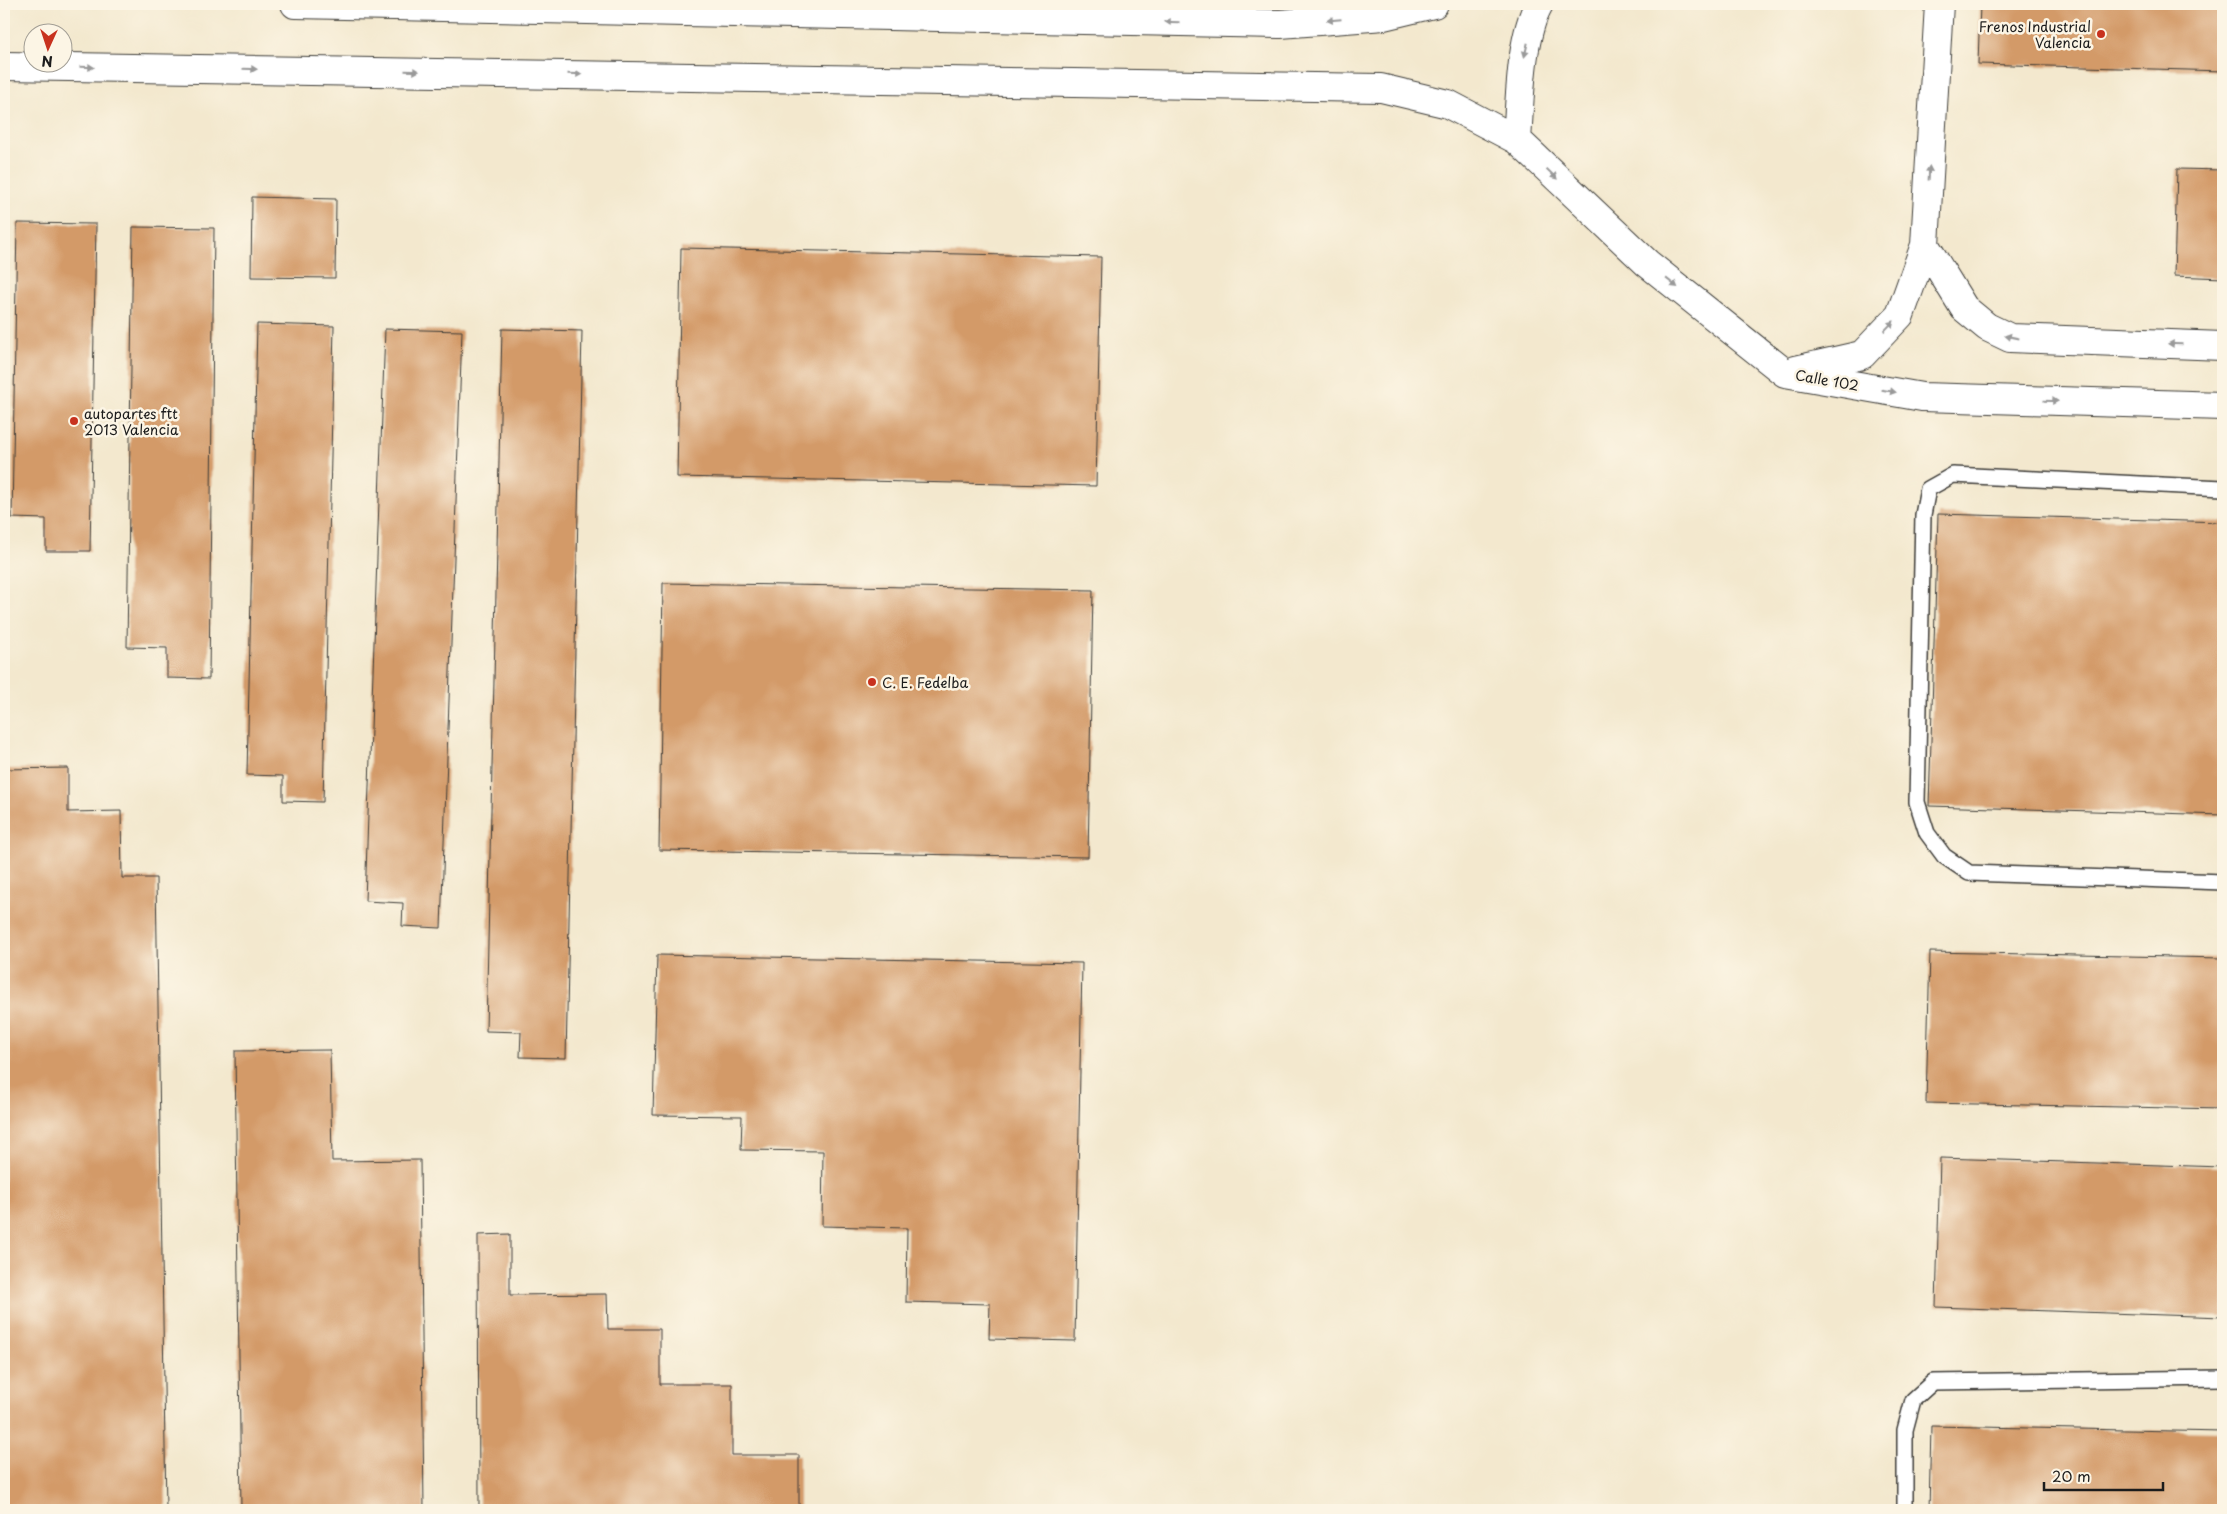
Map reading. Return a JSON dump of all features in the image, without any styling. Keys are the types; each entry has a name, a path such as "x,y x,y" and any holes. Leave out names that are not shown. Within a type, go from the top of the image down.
{"street":[{"path":"295,4 531,6 1280,24 1384,16 1434,4"},
{"path":"1517,140 1524,57 1535,12 1539,4"},
{"path":"1785,373 1862,355 1900,315 1925,246 1939,4"},
{"name":"Calle 102","path":"4,66 1381,88 1448,104 1517,140 1646,263 1785,373 1922,396 2223,406"},
{"path":"1925,246 1964,308 1987,327 2010,338 2223,346"}],"lane":[{"path":"2223,488 1953,475 1928,489 1923,515 1917,802 1927,833 1944,856 1969,873 2223,882"},
{"path":"1904,1510 1905,1430 1913,1400 1933,1382 2223,1378"}],"building":[{"name":"Frenos Industrial Valencia","path":"1980,4 2223,4 2223,71 1978,64"},
{"path":"2177,169 2223,170 2223,278 2174,276"},
{"path":"252,197 336,199 335,278 251,277"},
{"path":"17,223 96,224 90,551 46,551 46,519 12,518"},
{"path":"133,227 214,228 209,679 167,678 167,648 127,647"},
{"path":"681,248 1101,257 1096,486 677,477"},
{"path":"257,324 334,326 323,802 283,801 283,776 247,775"},
{"path":"385,329 462,331 441,928 402,926 403,903 365,901"},
{"path":"502,329 582,331 566,1058 520,1057 521,1032 486,1031"},
{"path":"1938,514 2223,522 2223,815 1929,806"},
{"path":"663,583 1093,590 1088,857 659,850"},
{"path":"68,768 68,812 121,811 122,878 156,878 166,1510 4,1510 4,769"},
{"path":"1930,952 2223,958 2223,1109 1926,1103"},
{"path":"657,955 1082,963 1075,1341 989,1339 990,1304 906,1302 907,1228 822,1226 823,1151 741,1150 742,1116 653,1115"},
{"path":"330,1050 332,1161 420,1160 424,1510 241,1510 235,1051"},
{"path":"1940,1158 2223,1167 2223,1317 1936,1307"},
{"path":"510,1234 510,1295 607,1294 608,1329 660,1329 660,1384 732,1384 732,1455 799,1455 799,1510 479,1510 478,1235"},
{"path":"1931,1426 2223,1432 2223,1510 1929,1510"}],"place":[{"name":"Frenos Industrial Valencia","path":"2101,34"},
{"name":"autopartes ftt 2013 Valencia","path":"74,421"},
{"name":"C. E. Fedelba","path":"872,682"}]}
